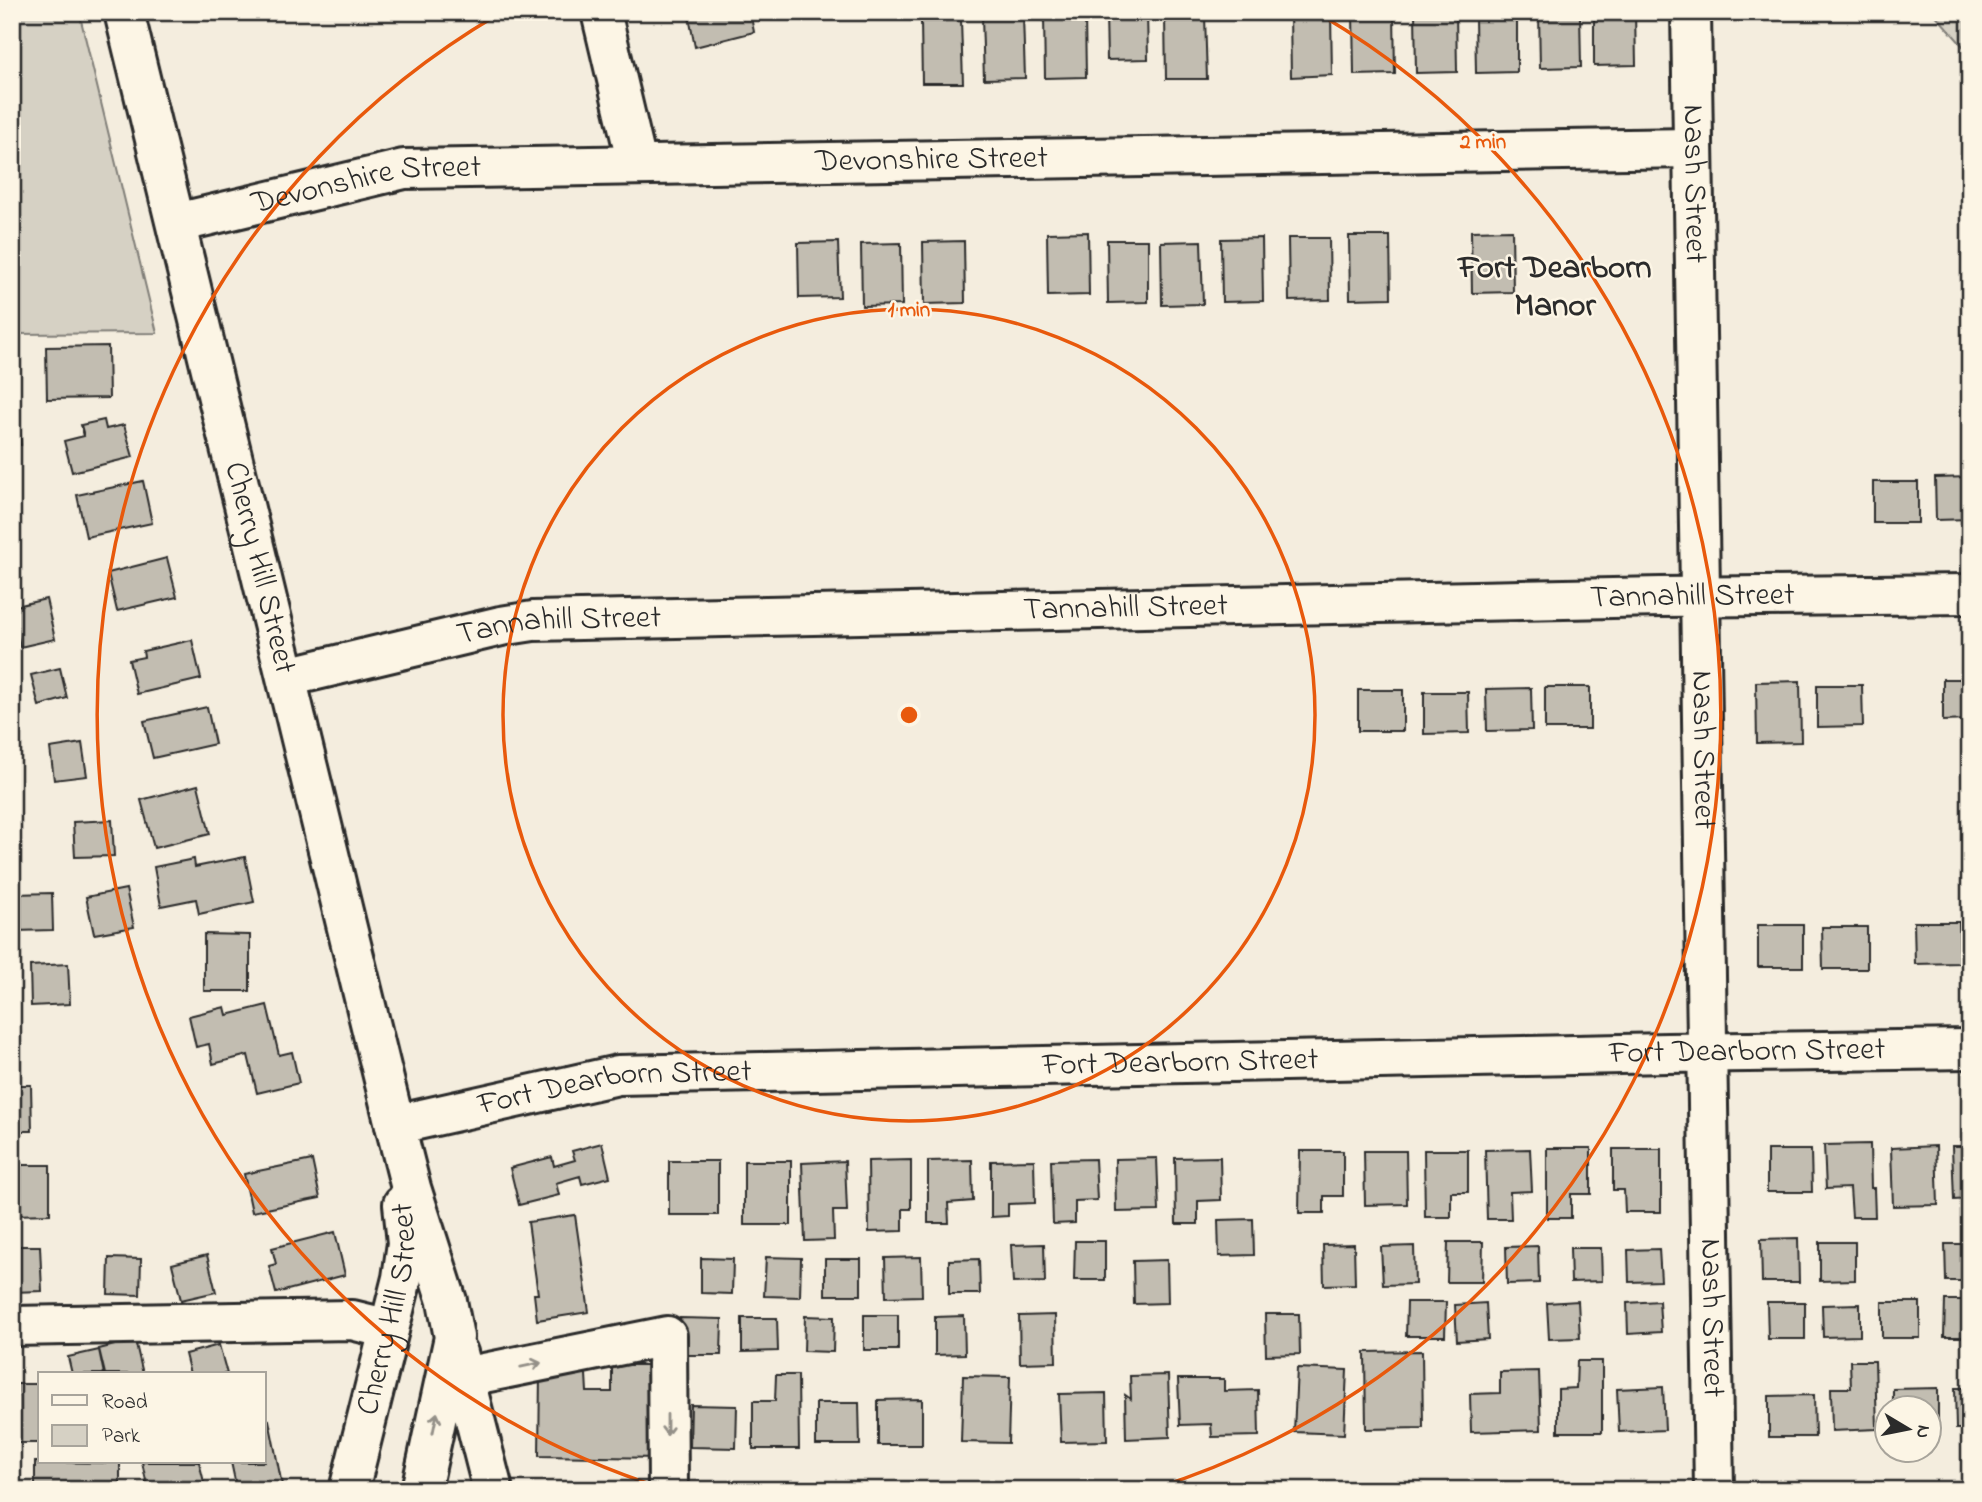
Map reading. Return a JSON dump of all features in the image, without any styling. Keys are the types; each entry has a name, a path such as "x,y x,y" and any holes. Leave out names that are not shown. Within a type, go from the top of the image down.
{"street":[{"name":"Cherry Hill Street","path":"124,12 395,1125 411,1188 447,1301 454,1338 421,1490"},
{"path":"601,12 637,163"},
{"name":"Nash Street","path":"1691,12 1714,1490"},
{"name":"Devonshire Street","path":"177,223 404,169 637,163 1692,148"},
{"name":"Tannahill Street","path":"287,677 501,626 533,621 1970,594"},
{"name":"Fort Dearborn Street","path":"395,1125 618,1075 1970,1049"},
{"name":"Cherry Hill Street","path":"349,1490 402,1278 407,1243 395,1125"},
{"path":"12,1326 352,1321 389,1329"},
{"path":"464,1377 667,1336 668,1490"},
{"path":"454,1338 493,1490"}],"green space":[{"path":"12,12 79,12 157,333 12,334"},
{"path":"1933,12 1970,12 1970,54"}],"building":[{"path":"688,12 750,12 754,32 695,47"},
{"path":"1106,12 1147,12 1148,59 1107,60"},
{"path":"1353,12 1394,12 1395,74 1354,75"},
{"path":"1415,12 1456,12 1457,72 1416,73"},
{"path":"1539,12 1580,12 1581,67 1540,68"},
{"path":"1594,12 1635,12 1636,65 1594,66"},
{"path":"1331,13 1332,75 1291,77 1290,14"},
{"path":"1085,15 1086,77 1045,78 1044,16"},
{"path":"1023,16 1025,78 984,79 982,17"},
{"path":"1205,16 1207,79 1166,79 1165,17"},
{"path":"1475,17 1517,17 1517,72 1476,73"},
{"path":"961,20 963,83 922,83 921,21"},
{"path":"1512,230 1513,292 1472,293 1471,231"},
{"path":"1088,232 1089,295 1048,296 1047,233"},
{"path":"1349,236 1390,236 1391,298 1350,299"},
{"path":"1262,238 1263,301 1222,302 1221,239"},
{"path":"1288,238 1329,238 1330,300 1289,301"},
{"path":"1107,240 1148,240 1148,302 1108,303"},
{"path":"964,241 965,303 924,304 923,242"},
{"path":"1201,241 1203,304 1162,305 1161,242"},
{"path":"838,242 840,297 799,298 798,243"},
{"path":"901,243 902,305 862,306 861,244"},
{"path":"108,346 109,398 47,399 46,347"},
{"path":"18,408 21,445 12,445 12,409"},
{"path":"104,420 106,429 124,425 133,457 72,472 64,441 84,436 81,425"},
{"path":"1970,477 1970,519 1936,520 1935,478"},
{"path":"143,481 152,523 86,537 77,495"},
{"path":"1873,482 1918,482 1918,523 1873,523"},
{"path":"167,558 177,597 117,611 108,573"},
{"path":"46,599 55,639 20,647 12,607"},
{"path":"192,640 201,679 137,694 129,660 144,657 143,651"},
{"path":"60,668 67,698 39,706 31,675"},
{"path":"1943,679 1970,679 1970,720 1943,721"},
{"path":"1800,681 1801,742 1757,743 1756,682"},
{"path":"1817,685 1862,685 1863,726 1817,727"},
{"path":"1545,687 1590,687 1590,729 1545,729"},
{"path":"1531,688 1532,730 1487,731 1486,689"},
{"path":"1358,690 1403,690 1403,731 1358,731"},
{"path":"1424,692 1468,692 1469,733 1424,734"},
{"path":"207,707 215,744 153,758 144,721"},
{"path":"82,743 87,776 54,780 50,748"},
{"path":"198,785 210,834 154,848 141,800"},
{"path":"112,820 114,856 75,857 73,822"},
{"path":"245,857 254,902 199,914 196,899 161,906 154,867 194,859 195,867"},
{"path":"126,889 134,927 94,934 86,897"},
{"path":"52,893 53,930 15,931 14,894"},
{"path":"1914,922 1959,922 1960,963 1915,964"},
{"path":"1758,925 1803,925 1803,967 1758,967"},
{"path":"1822,927 1867,927 1867,969 1823,969"},
{"path":"204,934 250,935 250,991 204,991"},
{"path":"68,964 70,1004 31,1006 30,966"},
{"path":"267,1005 279,1055 292,1052 299,1083 257,1093 248,1055 213,1064 209,1044 196,1047 189,1016 225,1007 227,1015"},
{"path":"12,1039 16,1039 15,1064 12,1064"},
{"path":"12,1085 31,1085 32,1131 12,1131"},
{"path":"602,1143 610,1177 582,1184 580,1176 556,1183 559,1195 519,1205 510,1168 552,1157 554,1166 575,1160 572,1151"},
{"path":"1870,1144 1875,1217 1852,1217 1850,1188 1826,1189 1824,1145"},
{"path":"1936,1146 1938,1205 1893,1206 1891,1148"},
{"path":"1952,1146 1970,1146 1970,1199 1954,1200"},
{"path":"1547,1148 1591,1148 1591,1194 1571,1194 1571,1218 1547,1218"},
{"path":"1530,1149 1532,1191 1510,1192 1511,1219 1487,1219 1485,1150"},
{"path":"1613,1149 1661,1149 1661,1212 1625,1212 1624,1190 1613,1190"},
{"path":"1424,1150 1468,1150 1468,1192 1451,1192 1451,1217 1425,1217"},
{"path":"1767,1150 1811,1150 1812,1192 1767,1192"},
{"path":"1300,1151 1343,1151 1343,1196 1324,1196 1324,1213 1299,1213"},
{"path":"1364,1151 1406,1151 1407,1204 1365,1205"},
{"path":"1220,1157 1221,1200 1198,1201 1198,1224 1176,1224 1175,1158"},
{"path":"1157,1158 1159,1211 1116,1212 1115,1159"},
{"path":"1095,1159 1097,1200 1075,1201 1075,1223 1053,1224 1051,1160"},
{"path":"312,1160 320,1198 252,1212 244,1174"},
{"path":"911,1160 911,1209 903,1209 903,1231 869,1232 868,1161"},
{"path":"972,1160 973,1201 948,1203 949,1223 928,1223 928,1161"},
{"path":"1034,1160 1035,1203 1008,1204 1008,1216 991,1217 991,1161"},
{"path":"669,1161 718,1161 718,1215 669,1215"},
{"path":"744,1161 791,1161 791,1225 744,1225"},
{"path":"845,1161 847,1211 833,1211 834,1240 805,1241 802,1163"},
{"path":"12,1165 50,1165 50,1214 12,1215"},
{"path":"575,1215 589,1312 537,1320 534,1294 538,1294 528,1222"},
{"path":"1253,1219 1254,1255 1219,1256 1218,1220"},
{"path":"335,1232 345,1275 276,1293 269,1266 276,1264 272,1248"},
{"path":"1798,1238 1799,1282 1762,1282 1761,1239"},
{"path":"1075,1241 1105,1241 1105,1280 1074,1280"},
{"path":"1448,1242 1483,1242 1482,1282 1447,1282"},
{"path":"1820,1242 1855,1242 1855,1280 1820,1281"},
{"path":"1044,1244 1045,1282 1013,1283 1011,1245"},
{"path":"1354,1244 1355,1284 1324,1285 1323,1245"},
{"path":"1945,1244 1970,1244 1970,1281 1946,1281"},
{"path":"12,1246 40,1246 42,1291 12,1292"},
{"path":"1414,1246 1415,1284 1383,1285 1381,1247"},
{"path":"1538,1246 1539,1283 1507,1284 1506,1247"},
{"path":"1570,1248 1601,1248 1602,1281 1571,1282"},
{"path":"1659,1249 1661,1281 1629,1282 1628,1250"},
{"path":"207,1255 216,1292 181,1300 172,1264"},
{"path":"766,1257 801,1258 800,1297 764,1296"},
{"path":"921,1257 922,1296 886,1297 885,1258"},
{"path":"109,1258 141,1259 140,1295 108,1294"},
{"path":"701,1258 733,1259 732,1294 701,1293"},
{"path":"825,1259 861,1259 861,1295 825,1295"},
{"path":"979,1259 980,1294 949,1294 949,1260"},
{"path":"1167,1260 1168,1303 1134,1304 1133,1261"},
{"path":"1945,1300 1970,1300 1970,1337 1944,1337"},
{"path":"1578,1301 1580,1338 1549,1339 1547,1303"},
{"path":"1659,1301 1661,1332 1628,1334 1627,1303"},
{"path":"1407,1302 1446,1302 1445,1336 1406,1336"},
{"path":"1767,1302 1805,1302 1805,1339 1768,1339"},
{"path":"1882,1302 1920,1302 1920,1338 1882,1338"},
{"path":"1486,1303 1488,1339 1457,1341 1455,1305"},
{"path":"1860,1304 1860,1336 1823,1337 1822,1305"},
{"path":"1265,1314 1299,1314 1300,1354 1266,1355"},
{"path":"864,1315 898,1315 898,1350 864,1350"},
{"path":"1055,1315 1056,1362 1020,1363 1019,1316"},
{"path":"805,1316 834,1317 833,1352 804,1351"},
{"path":"964,1316 965,1354 935,1355 935,1317"},
{"path":"680,1318 722,1319 721,1355 680,1355"},
{"path":"742,1318 777,1318 778,1351 742,1352"},
{"path":"135,1340 143,1372 105,1372 99,1349"},
{"path":"219,1345 226,1372 190,1372 185,1354"},
{"path":"99,1350 104,1372 72,1372 68,1357"},
{"path":"1422,1351 1423,1428 1366,1429 1365,1352"},
{"path":"1577,1361 1602,1361 1602,1432 1558,1432 1558,1389 1576,1388"},
{"path":"1850,1361 1875,1361 1874,1429 1832,1431 1831,1388 1851,1388"},
{"path":"612,1365 661,1365 660,1458 539,1456 540,1374 586,1374 587,1392 612,1392"},
{"path":"1297,1368 1347,1370 1344,1434 1294,1432"},
{"path":"1539,1371 1541,1430 1471,1432 1470,1394 1500,1393 1500,1372"},
{"path":"776,1375 798,1375 799,1449 753,1449 753,1401 775,1401"},
{"path":"1168,1375 1170,1437 1126,1439 1125,1395 1131,1399 1130,1376"},
{"path":"963,1376 1010,1377 1008,1443 961,1442"},
{"path":"1178,1379 1224,1379 1224,1391 1258,1390 1259,1436 1212,1437 1211,1424 1180,1425"},
{"path":"17,1384 38,1384 38,1443 16,1443"},
{"path":"1663,1387 1665,1430 1619,1432 1617,1389"},
{"path":"1938,1388 1938,1394 1893,1394 1893,1389"},
{"path":"1955,1388 1970,1388 1970,1429 1956,1429"},
{"path":"1106,1393 1107,1441 1061,1442 1059,1394"},
{"path":"1814,1395 1815,1437 1769,1437 1769,1396"},
{"path":"922,1399 922,1445 878,1445 878,1400"},
{"path":"816,1403 859,1403 860,1445 816,1445"},
{"path":"691,1405 737,1406 736,1448 690,1447"},
{"path":"269,1420 283,1490 237,1490 231,1464 266,1464 266,1421"},
{"path":"35,1462 120,1464 120,1490 35,1490"},
{"path":"142,1464 200,1464 206,1490 148,1490"}],"district":[{"name":"Fort Dearborn Manor","path":"1555,288"}]}
